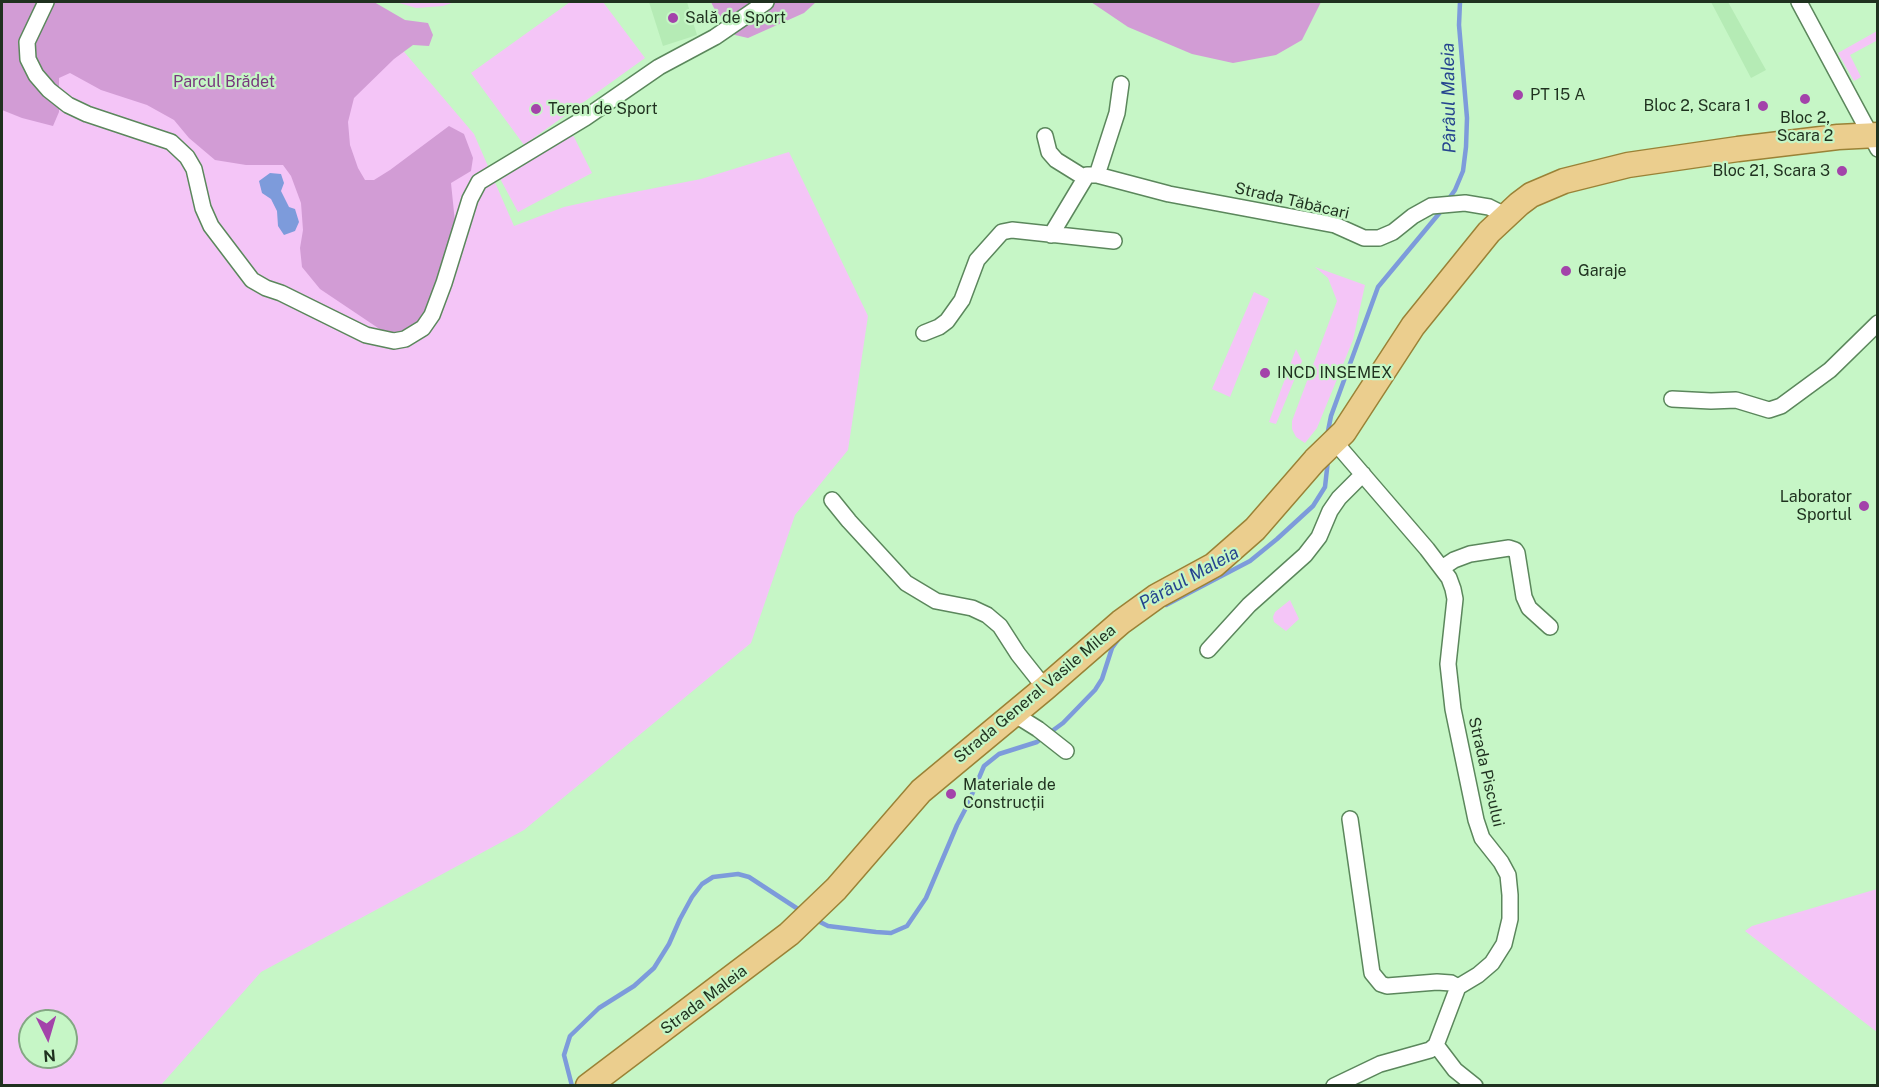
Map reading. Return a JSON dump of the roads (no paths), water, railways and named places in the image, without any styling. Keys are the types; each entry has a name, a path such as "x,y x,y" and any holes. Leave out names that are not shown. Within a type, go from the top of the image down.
{"main road":[{"name":"Strada General Vasile Milea","path":"815,909 836,889 921,791 1138,608 1200,574 1233,550 1273,511 1315,460 1356,416 1387,363 1413,326 1489,232 1505,215 1531,195 1564,181 1672,157 1875,140"},
{"name":"Strada Maleia","path":"588,1086 789,934 815,909"}],"street":[{"path":"46,2 27,42 28,60 36,75 49,90 68,105 87,114 171,142 187,157 194,169 203,207 211,226 252,280 366,335 394,341 405,339 423,328 432,315 470,199 479,182 585,118 659,68 715,37 766,2"},
{"path":"1799,2 1816,38 1875,140"},
{"path":"1051,235 1091,176 1117,113 1121,84"},
{"name":"Strada Tăbăcari","path":"1045,136 1049,152 1056,159 1091,176 1169,194 1335,225 1364,237 1379,238 1386,235 1431,206 1465,203 1489,207 1505,215"},
{"path":"924,333 947,321 962,300 976,260 1002,232 1012,230 1114,241"},
{"path":"1672,399 1736,400 1769,410 1781,406 1830,370 1878,323"},
{"name":"Strada Piscului","path":"1334,441 1442,568 1454,589 1454,611 1449,642 1449,687 1473,809 1482,838 1502,862 1508,876 1510,895 1510,919 1504,944 1492,963 1458,987"},
{"path":"1208,650 1249,605 1305,555 1319,537 1334,504 1363,474"},
{"path":"832,500 906,583 936,601 972,608 987,615 1000,626 1045,688"},
{"path":"1442,568 1470,554 1509,548 1515,550 1524,597 1529,608 1550,627"},
{"path":"1014,714 1066,751"},
{"path":"1334,1086 1380,1064 1430,1050 1436,1045 1458,987 1451,983 1437,982 1387,986 1381,984 1372,973 1350,819"},
{"path":"1436,1045 1455,1070 1475,1086"}],"water":[{"path":"270,173 281,174 284,183 281,191 289,207 295,209 299,222 295,231 284,235 278,226 277,211 271,199 262,193 259,181"}],"waterway":[{"name":"Pârâul Maleia","path":"1448,200 1463,171 1466,147 1467,118 1459,25 1460,2"},
{"name":"Pârâul Maleia","path":"1327,436 1331,416 1378,287 1442,210"},
{"name":"Pârâul Maleia","path":"1166,605 1250,561 1277,539 1313,506 1325,487 1328,460"},
{"name":"Pârâul Maleia","path":"816,920 828,926 891,933 907,926 926,898 984,766 999,754 1037,742 1063,723 1095,690 1102,679 1112,648 1120,637"},
{"name":"Pârâul Maleia","path":"572,1086 564,1055 570,1036 599,1008 634,986 654,968 669,944 692,897 702,884 713,877 738,874 749,877 801,911"}],"place":[{"name":"Sală de Sport","path":"673,18"},
{"name":"PT 15 A","path":"1518,95"},
{"name":"Bloc 2, Scara 2","path":"1805,99"},
{"name":"Bloc 2, Scara 1","path":"1763,106"},
{"name":"Teren de Sport","path":"536,109"},
{"name":"Bloc 21, Scara 3","path":"1842,171"},
{"name":"Garaje","path":"1566,271"},
{"name":"INCD INSEMEX","path":"1265,373"},
{"name":"Laborator Sportul","path":"1864,506"},
{"name":"Materiale de Construcții","path":"951,794"}],"park label":[{"name":"Parcul Brădet","path":"224,82"}]}
